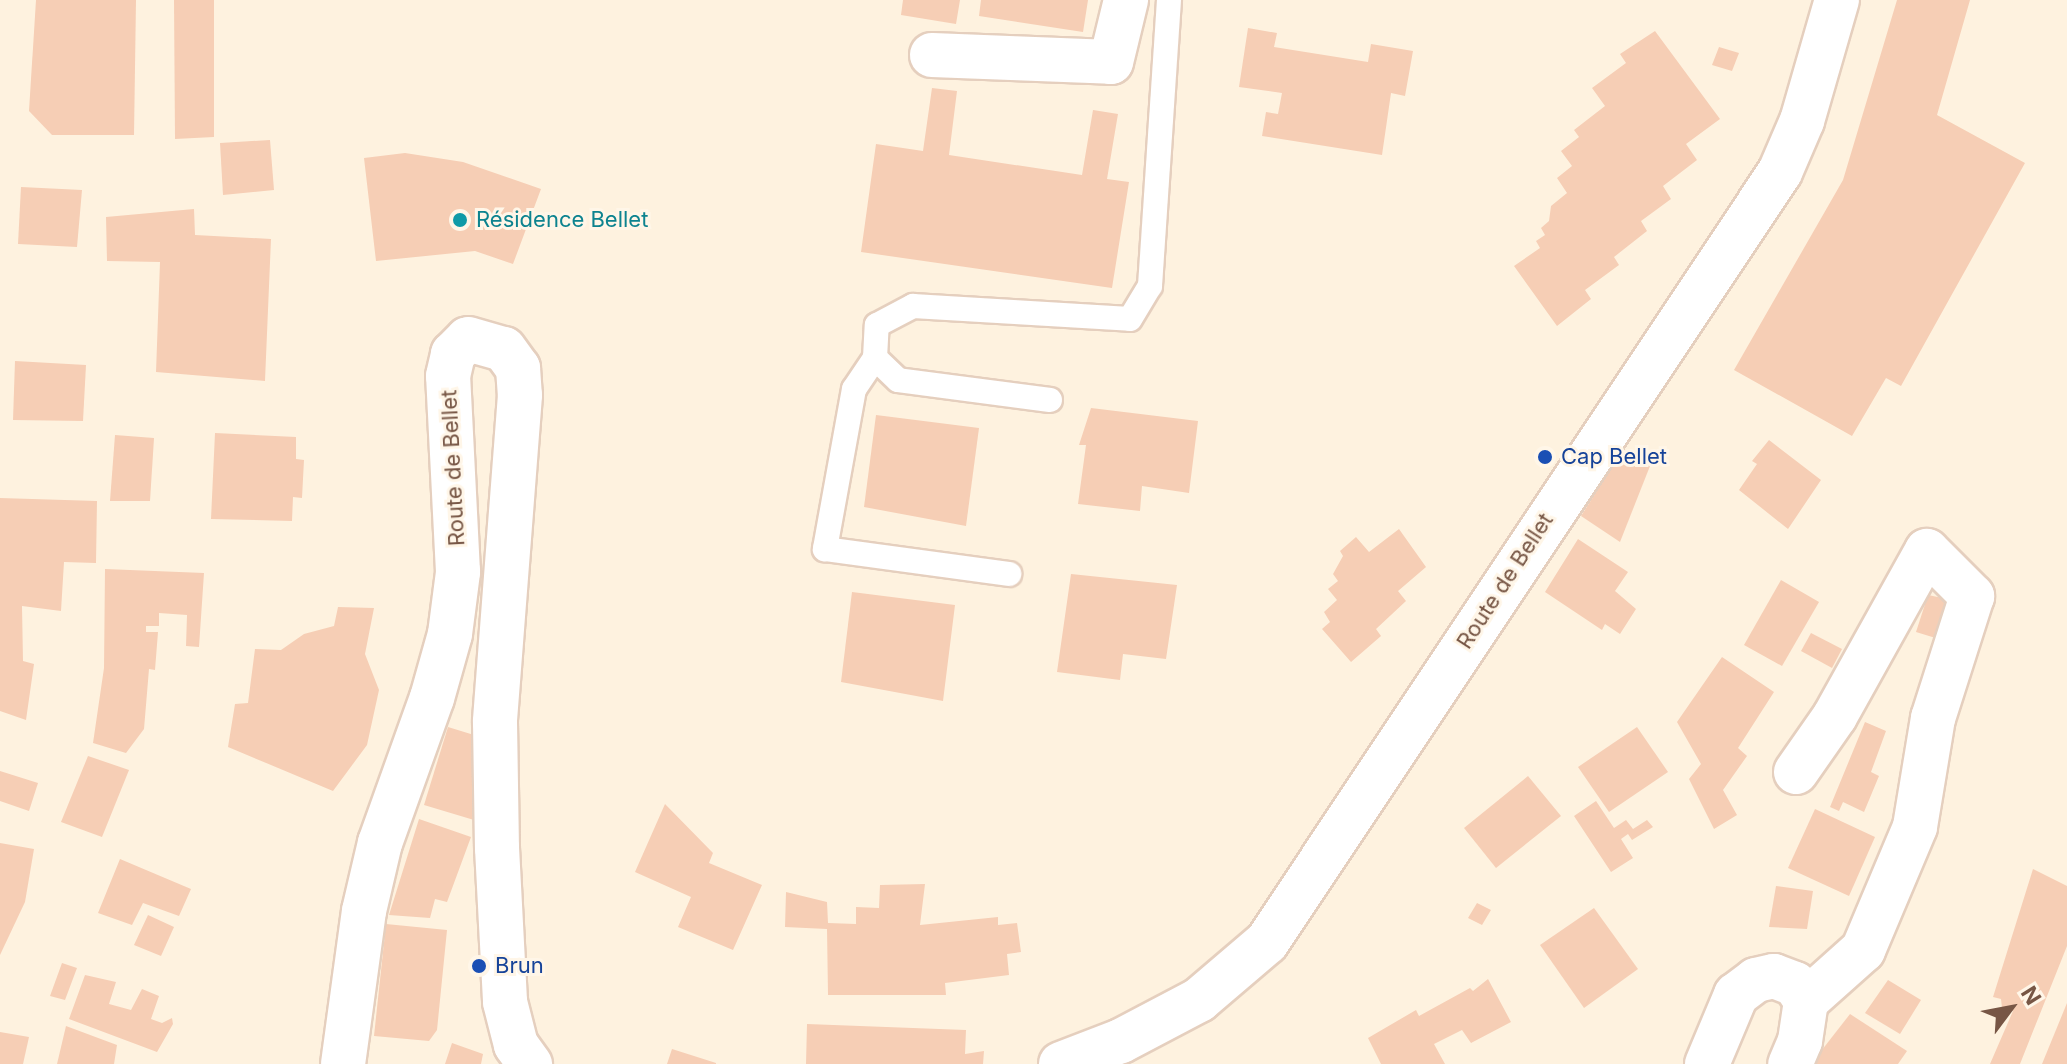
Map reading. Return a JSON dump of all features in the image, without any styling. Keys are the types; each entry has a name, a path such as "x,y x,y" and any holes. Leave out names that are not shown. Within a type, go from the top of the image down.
{"street":[{"path":"932,55 1111,62 1126,0"},
{"name":"Route de Bellet","path":"1061,1064 1121,1041 1199,1000 1267,942 1780,172 1802,121 1837,0"},
{"name":"Route de Bellet","path":"343,1064 364,911 380,843 450,634 458,572 448,376 453,354 468,339 504,349 518,368 520,395 495,722 505,1002 516,1045 530,1064"},
{"path":"1790,1064 1806,1001 1863,950 1915,827 1933,718 1972,596 1927,551 1835,716 1796,772"},
{"path":"1707,1064 1736,995 1756,980 1774,976 1795,984 1806,1001"}],"lane":[{"path":"1009,574 825,549 854,389 875,358 877,325 913,306 1130,319 1150,286 1169,0"},
{"path":"875,358 898,380 1050,400"}],"building":[{"path":"36,0 136,0 134,135 52,135 29,111"},
{"path":"174,0 214,0 214,137 175,139"},
{"path":"903,0 960,0 956,24 901,15"},
{"path":"981,0 1088,0 1083,32 979,16"},
{"path":"1897,0 1970,0 1937,115 2025,163 1901,386 1886,378 1852,436 1734,370 1843,180"},
{"path":"1248,28 1277,33 1274,47 1368,62 1371,44 1413,51 1405,96 1391,93 1382,155 1262,136 1266,112 1278,114 1282,93 1239,87"},
{"path":"1655,31 1720,119 1686,144 1697,160 1663,186 1671,199 1641,221 1647,231 1614,257 1619,265 1585,290 1591,299 1557,326 1514,266 1540,248 1536,241 1545,235 1541,228 1549,221 1551,206 1567,193 1557,178 1572,166 1561,151 1579,137 1574,130 1605,106 1592,88 1626,63 1620,54"},
{"path":"1719,47 1739,53 1732,71 1712,65"},
{"path":"932,88 957,91 949,155 1082,175 1093,110 1118,114 1107,179 1129,182 1112,288 861,252 876,144 923,151"},
{"path":"270,140 274,190 223,195 220,143"},
{"name":"Résidence Bellet","path":"405,153 463,162 541,189 513,264 475,251 376,261 364,158"},
{"path":"21,187 82,190 77,247 18,244"},
{"path":"194,209 195,235 271,239 265,381 156,372 160,262 107,261 106,217"},
{"path":"15,361 86,365 83,421 13,420"},
{"path":"1091,408 1198,421 1189,493 1142,486 1140,511 1078,504 1086,445 1079,445"},
{"path":"876,415 979,428 966,526 864,507"},
{"path":"215,433 296,437 296,459 304,460 302,498 293,497 292,521 211,519"},
{"path":"115,435 154,438 150,501 110,501"},
{"path":"1769,440 1821,480 1788,529 1739,490 1757,464 1752,461"},
{"path":"1619,456 1650,466 1620,542 1581,516"},
{"path":"0,498 97,501 96,563 64,562 61,611 22,606 23,661 34,664 26,720 0,711"},
{"path":"1399,529 1426,567 1398,591 1406,601 1376,629 1381,636 1351,662 1322,629 1330,622 1324,612 1337,600 1328,589 1338,581 1333,574 1343,556 1340,551 1356,537 1369,552"},
{"path":"1578,539 1628,572 1615,591 1636,609 1620,634 1605,624 1602,630 1545,592"},
{"path":"105,569 204,573 199,647 186,646 187,615 159,613 159,626 146,626 146,632 158,632 155,670 149,669 144,729 126,753 93,743 104,668"},
{"path":"1071,574 1177,585 1166,659 1123,654 1120,680 1057,672"},
{"path":"1781,580 1819,602 1782,666 1744,645"},
{"path":"852,592 955,605 943,701 841,682"},
{"path":"1928,595 1952,600 1942,640 1916,632"},
{"path":"338,607 374,608 365,654 379,690 367,745 333,791 228,747 235,704 248,703 255,649 281,650 304,634 334,626"},
{"path":"1811,633 1842,649 1832,668 1801,651"},
{"path":"1722,657 1774,692 1738,748 1747,756 1723,790 1737,815 1714,829 1689,779 1701,764 1677,722"},
{"path":"1865,722 1886,731 1871,772 1879,776 1864,812 1843,802 1839,811 1830,807"},
{"path":"448,727 474,735 474,820 424,805"},
{"path":"1637,727 1668,772 1609,812 1578,767"},
{"path":"88,756 129,770 102,837 61,822"},
{"path":"0,771 38,783 29,811 0,801"},
{"path":"1528,776 1561,816 1496,868 1464,828"},
{"path":"1596,801 1614,828 1626,820 1633,829 1647,820 1653,827 1632,840 1628,834 1621,839 1633,858 1611,872 1574,816"},
{"path":"665,804 713,853 709,863 762,885 733,950 678,927 691,897 635,872"},
{"path":"1815,809 1875,837 1849,896 1788,868"},
{"path":"419,819 471,837 447,902 435,899 430,918 389,915"},
{"path":"0,843 34,849 25,902 0,955"},
{"path":"120,859 191,889 179,916 143,903 132,925 98,913"},
{"path":"2033,869 2067,886 2067,946 2020,1064 1990,1064 2013,1011 2002,1008 2001,999 1993,997"},
{"path":"925,884 920,925 998,917 998,925 1017,923 1021,952 1007,954 1009,975 945,983 946,995 828,995 827,929 785,927 786,892 827,902 828,923 856,924 856,907 879,908 880,885"},
{"path":"1776,886 1813,891 1807,929 1769,927"},
{"path":"1477,903 1491,910 1482,925 1468,918"},
{"path":"1594,908 1638,969 1584,1008 1540,945"},
{"path":"148,915 174,927 161,956 134,945"},
{"path":"386,924 447,930 437,1030 429,1041 374,1036"},
{"path":"62,963 77,968 65,1000 50,996"},
{"path":"85,975 116,982 109,1004 131,1010 142,989 159,996 151,1019 162,1023 172,1018 173,1024 157,1052 69,1019"},
{"path":"1488,979 1511,1022 1471,1043 1462,1030 1434,1044 1445,1064 1381,1064 1368,1038 1416,1010 1419,1016 1470,988 1473,991"},
{"path":"1888,980 1921,1000 1900,1034 1865,1013"},
{"path":"2067,1003 2067,1064 2042,1064"},
{"path":"1850,1014 1907,1051 1898,1064 1811,1064"},
{"path":"807,1024 966,1030 965,1054 984,1051 983,1064 806,1064"},
{"path":"66,1026 117,1045 114,1064 57,1064"},
{"path":"0,1032 29,1037 23,1064 0,1064"},
{"path":"452,1043 483,1054 481,1064 445,1064"},
{"path":"672,1049 716,1063 716,1064 667,1064"}],"place":[{"name":"Résidence Bellet","path":"460,220"},
{"name":"Cap Bellet","path":"1545,457"},
{"name":"Brun","path":"479,966"}]}
